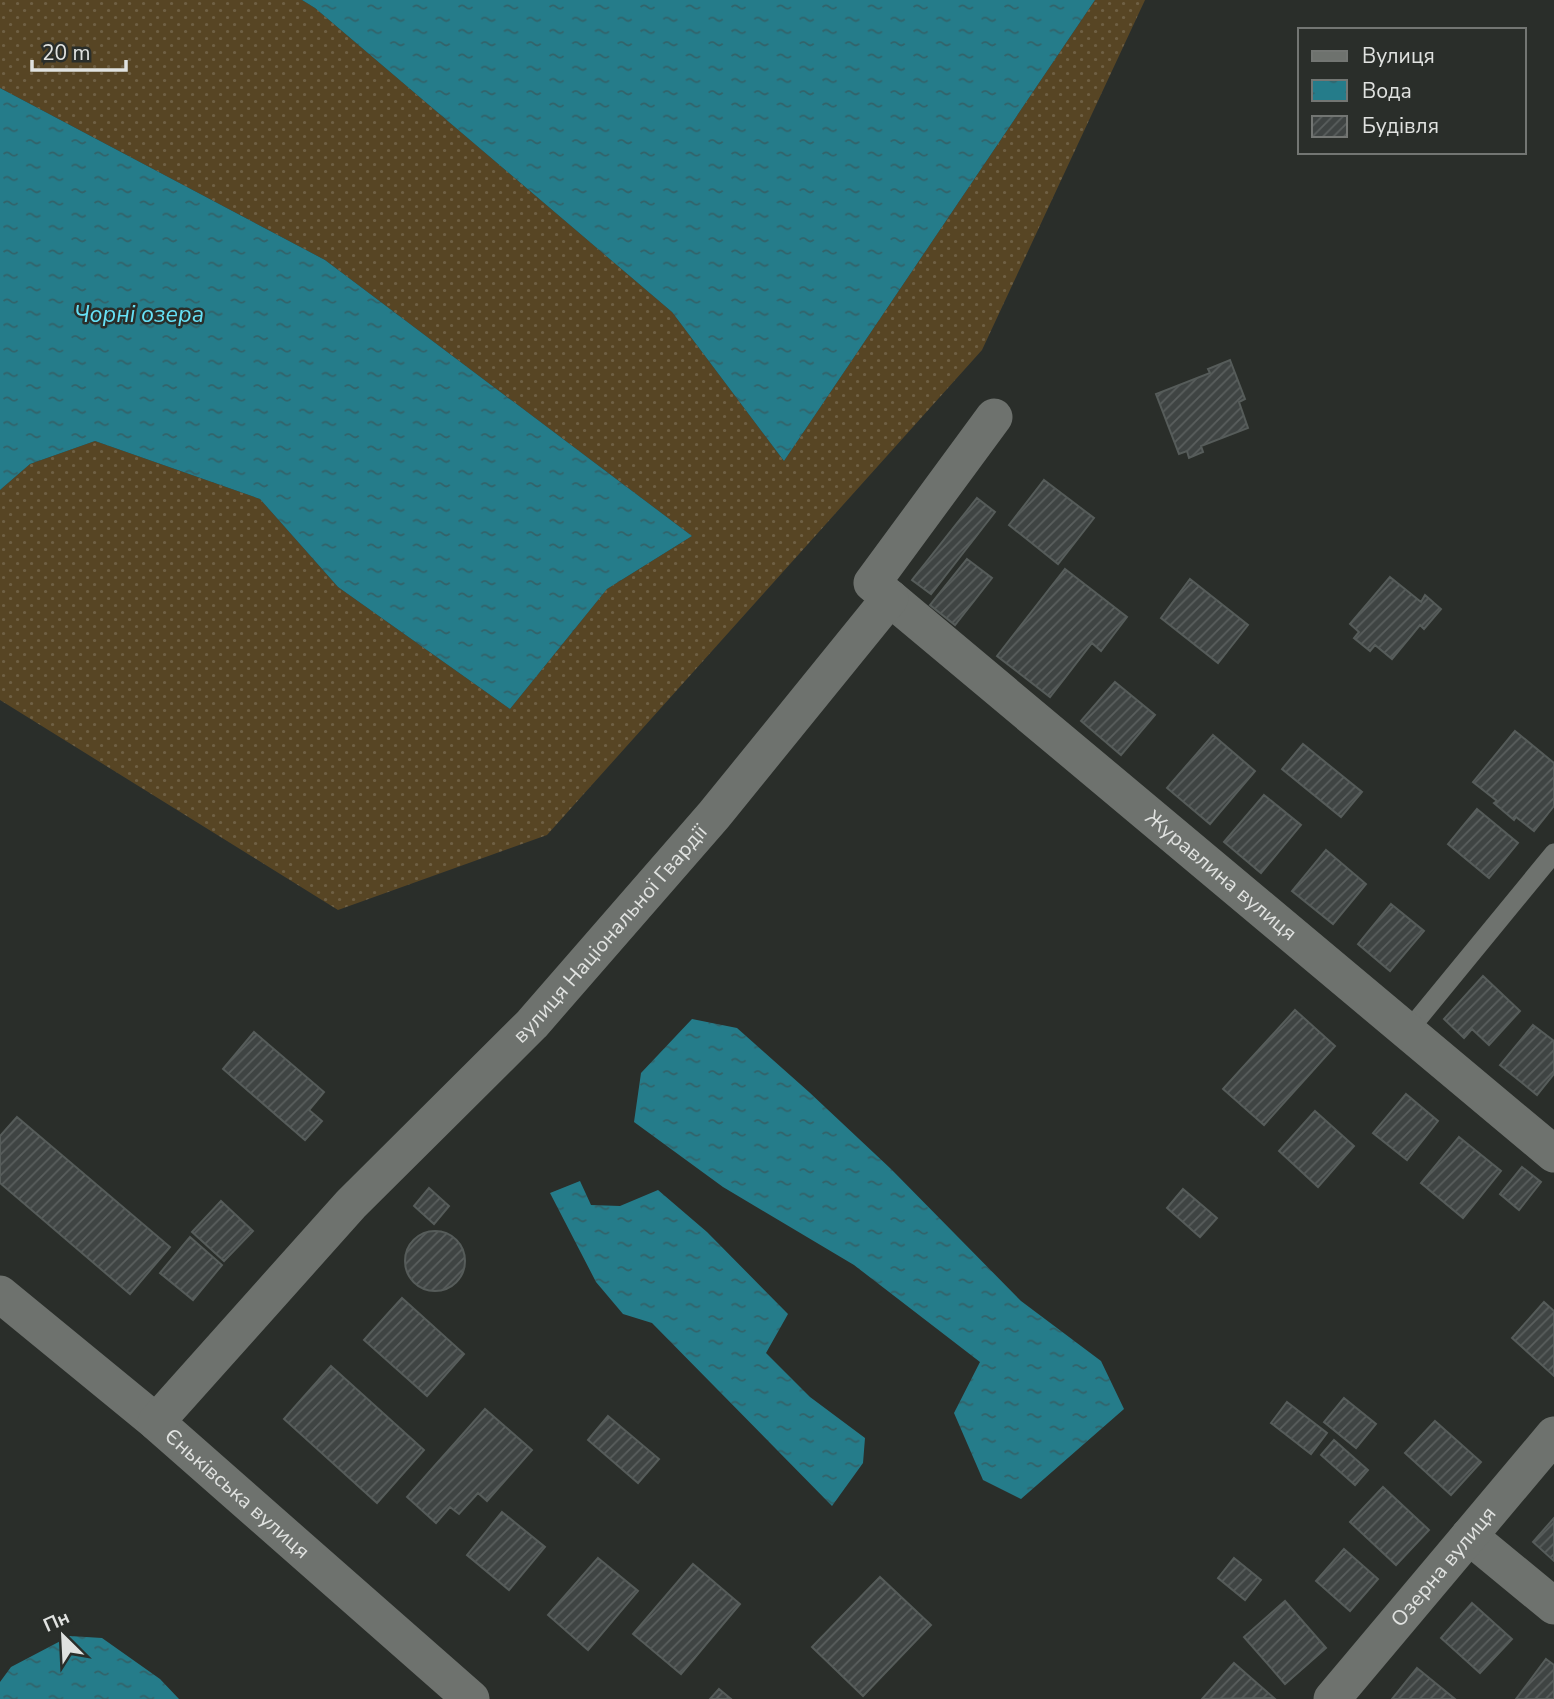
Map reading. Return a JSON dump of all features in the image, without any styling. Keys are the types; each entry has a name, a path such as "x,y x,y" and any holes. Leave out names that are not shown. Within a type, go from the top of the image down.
{"street":[{"path":"890,598 872,583 994,417"},
{"name":"Журавлина вулиця","path":"890,598 1554,1154"},
{"name":"вулиця Національної Гвардії","path":"156,1422 351,1204 532,1024 714,815 890,598"},
{"name":"Єньківська вулиця","path":"0,1294 156,1422 471,1699"},
{"name":"Озерна вулиця","path":"1332,1699 1554,1435"},
{"path":"1469,1536 1554,1606"}],"lane":[{"path":"1408,1031 1554,853"}],"shaded area":[{"path":"0,0 302,0 315,8 672,312 784,461 1095,0 1145,0 982,350 547,835 338,910 0,700 0,490 30,464 95,441 260,499 338,587 510,709 607,589 692,536 325,260 0,88"}],"water":[{"path":"302,0 1095,0 784,461 672,312 315,8"},
{"name":"Чорні озера","path":"0,88 325,260 692,536 607,589 510,709 338,587 260,499 95,441 30,464 0,490"},
{"path":"692,1019 737,1028 809,1092 891,1169 1021,1301 1101,1361 1124,1409 1021,1499 983,1480 954,1413 980,1362 854,1265 723,1187 634,1122 641,1073"},
{"path":"580,1181 591,1205 620,1206 658,1190 707,1232 788,1314 766,1353 810,1397 865,1438 863,1463 832,1506 652,1323 623,1314 596,1282 550,1193"},
{"path":"70,1636 102,1638 160,1679 179,1699 0,1699 0,1682 11,1667"}],"building":[{"path":"1230,360 1245,399 1239,402 1248,428 1201,446 1203,452 1189,458 1187,451 1179,454 1156,394 1210,373 1208,369"},
{"path":"1044,480 1094,518 1058,564 1009,525"},
{"path":"977,498 995,512 931,594 912,580"},
{"path":"967,559 992,578 955,625 930,605"},
{"path":"1065,569 1127,617 1101,651 1092,643 1050,697 997,656"},
{"path":"1390,577 1421,602 1425,595 1441,609 1424,629 1420,625 1392,659 1375,645 1370,651 1354,638 1359,632 1350,624"},
{"path":"1190,579 1248,625 1218,663 1161,618"},
{"path":"1115,682 1155,715 1121,755 1081,721"},
{"path":"1515,731 1554,763 1554,806 1534,831 1516,817 1514,820 1494,803 1497,801 1473,782"},
{"path":"1213,735 1255,771 1210,824 1167,788"},
{"path":"1303,744 1362,792 1341,817 1282,769"},
{"path":"1264,795 1301,825 1261,873 1224,842"},
{"path":"1477,809 1518,843 1489,878 1448,844"},
{"path":"1326,850 1366,884 1333,924 1292,891"},
{"path":"1391,904 1424,931 1390,971 1358,944"},
{"path":"1483,976 1520,1011 1489,1045 1472,1029 1464,1038 1444,1019"},
{"path":"1295,1010 1335,1046 1264,1125 1223,1089"},
{"path":"1533,1025 1554,1041 1554,1074 1537,1095 1500,1065"},
{"path":"254,1032 324,1092 309,1110 322,1121 305,1140 223,1069"},
{"path":"1406,1094 1438,1121 1407,1160 1373,1133"},
{"path":"1315,1111 1354,1146 1318,1187 1279,1151"},
{"path":"17,1117 170,1247 130,1294 0,1183 0,1136"},
{"path":"1459,1137 1501,1171 1463,1218 1421,1183"},
{"path":"1522,1167 1541,1182 1519,1210 1500,1194"},
{"path":"429,1188 449,1206 434,1224 414,1206"},
{"path":"1183,1189 1217,1218 1200,1237 1167,1208"},
{"path":"221,1201 253,1231 224,1261 192,1232"},
{"path":"429,1231 441,1231 457,1239 463,1249 463,1273 457,1283 441,1291 429,1291 413,1283 405,1267 405,1255 413,1239"},
{"path":"190,1237 222,1265 193,1300 160,1273"},
{"path":"402,1298 464,1354 427,1396 364,1340"},
{"path":"1544,1302 1554,1311 1554,1376 1512,1338"},
{"path":"331,1366 424,1450 377,1503 284,1419"},
{"path":"1344,1398 1376,1424 1356,1448 1324,1422"},
{"path":"1287,1402 1327,1433 1311,1454 1271,1423"},
{"path":"485,1409 532,1450 487,1501 478,1493 459,1514 450,1507 436,1523 407,1497"},
{"path":"608,1416 659,1459 638,1483 588,1440"},
{"path":"1435,1421 1481,1462 1451,1495 1405,1453"},
{"path":"1334,1440 1368,1470 1355,1485 1321,1455"},
{"path":"1383,1487 1429,1530 1396,1565 1350,1522"},
{"path":"502,1512 545,1547 509,1590 467,1555"},
{"path":"1554,1518 1554,1561 1533,1542"},
{"path":"1344,1549 1378,1579 1350,1611 1316,1581"},
{"path":"598,1558 638,1591 588,1650 548,1615"},
{"path":"1234,1558 1261,1580 1245,1600 1218,1578"},
{"path":"693,1564 740,1604 681,1674 633,1634"},
{"path":"880,1577 931,1625 863,1696 812,1647"},
{"path":"1285,1601 1326,1648 1285,1684 1244,1637"},
{"path":"1472,1603 1512,1639 1480,1673 1441,1638"},
{"path":"1546,1659 1554,1665 1554,1699 1516,1699"},
{"path":"1234,1663 1274,1698 1202,1699"},
{"path":"1417,1668 1455,1699 1392,1699"},
{"path":"719,1689 731,1699 710,1699"}]}
